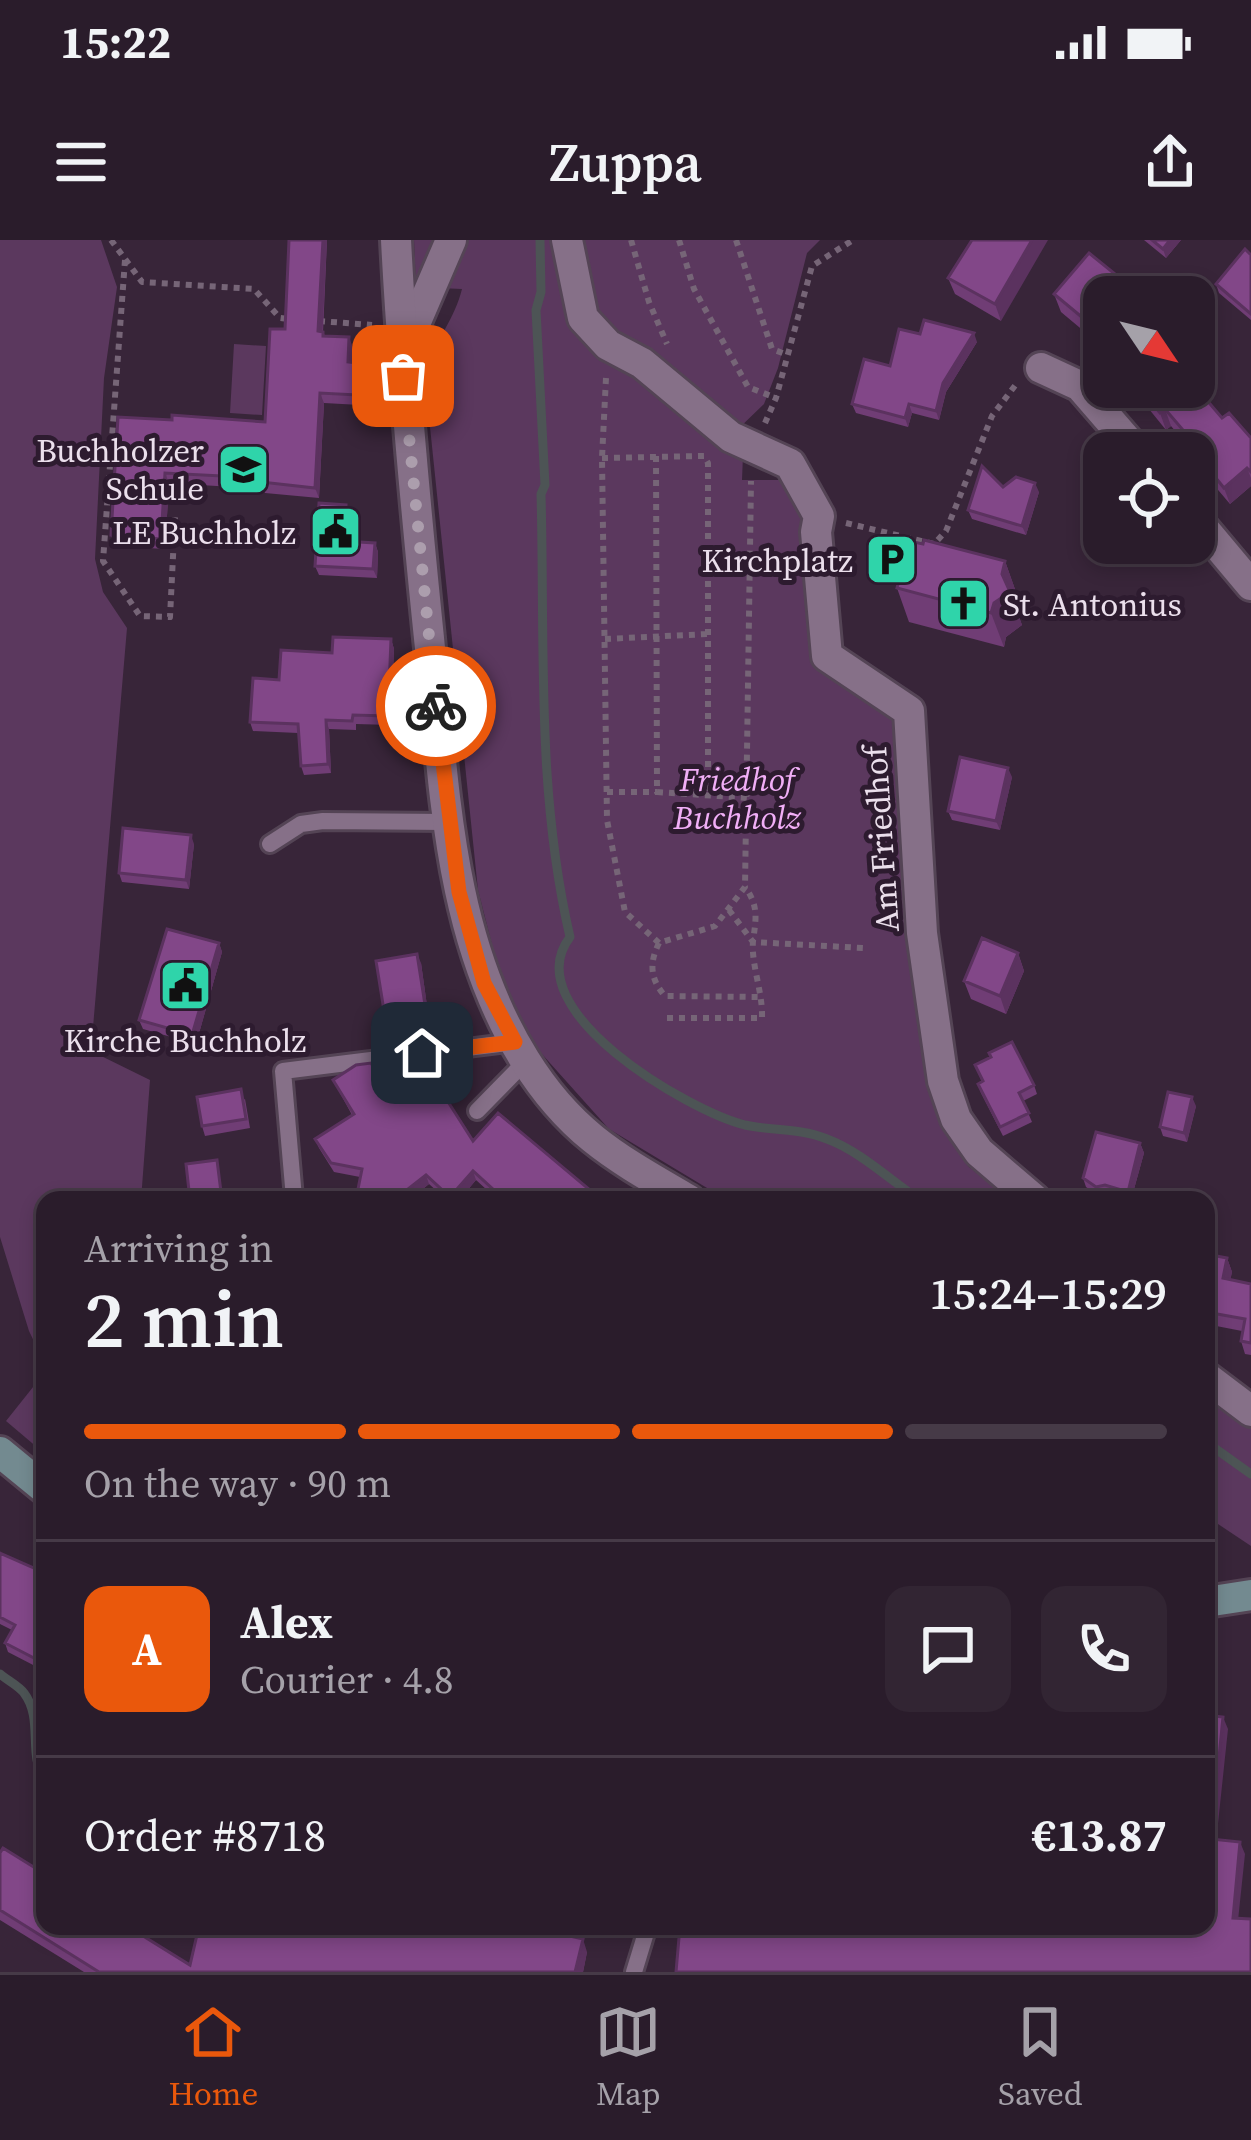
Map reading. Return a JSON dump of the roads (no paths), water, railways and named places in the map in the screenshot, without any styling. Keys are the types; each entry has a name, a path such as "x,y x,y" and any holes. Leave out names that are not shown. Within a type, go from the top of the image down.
{"main road":[{"path":"0,1452 36,1482"},
{"path":"1215,1601 1251,1595"}],"street":[{"path":"396,240 402,354 448,822 459,892 484,983 520,1052 559,1106 598,1146 674,1191"},
{"path":"402,354 451,240"},
{"name":"Am Friedhof","path":"568,240 583,318 608,345 642,363 730,437 790,464 819,516 827,656 909,711 922,933 943,1081 956,1119 979,1152 1024,1191"},
{"path":"1041,368 1080,386 1120,432"},
{"path":"1215,542 1251,585"},
{"path":"1215,1384 1251,1411"}],"lane":[{"path":"270,844 301,824 322,821 448,822"},
{"path":"477,1112 520,1052"},
{"path":"293,1191 283,1071 520,1052"},
{"path":"634,1972 644,1935"}],"waterway":[{"path":"540,240 541,292 536,310 545,485 541,494 544,717 552,827 570,937 559,965 566,995 586,1025 616,1053 686,1100 745,1125 827,1139 907,1191"},
{"path":"1215,1448 1251,1474"},
{"path":"0,1674 22,1690 30,1703 36,1743"}],"place":[{"name":"Buchholzer Schule","path":"243,469"},
{"name":"LE Buchholz","path":"335,532"},
{"name":"Kirchplatz","path":"892,560"},
{"name":"St. Antonius","path":"964,604"},
{"name":"Kirche Buchholz","path":"185,986"}],"park label":[{"name":"Friedhof Buchholz","path":"737,798"}]}
